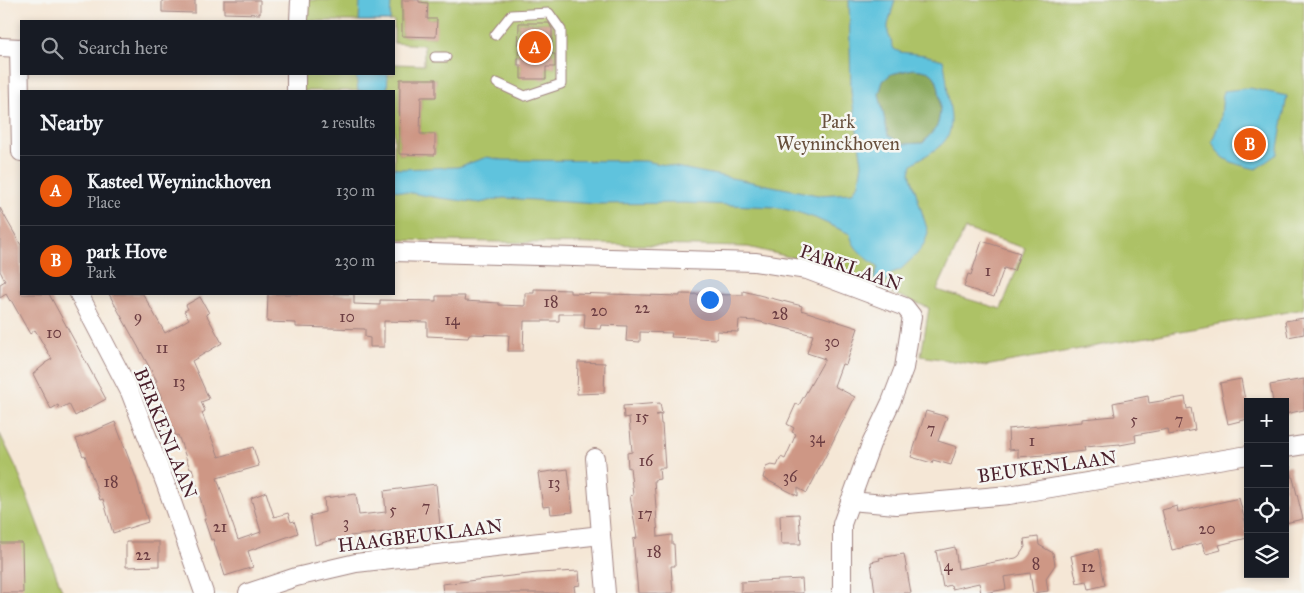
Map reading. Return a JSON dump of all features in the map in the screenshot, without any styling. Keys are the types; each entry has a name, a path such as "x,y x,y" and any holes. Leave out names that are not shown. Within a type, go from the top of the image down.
{"street":[{"path":"299,20 300,0"},
{"path":"0,47 20,48"},
{"path":"20,75 20,90"},
{"path":"296,75 296,90"},
{"name":"PARKLAAN","path":"395,252 755,262 808,270 905,308 912,316 904,368 891,402 871,444 842,524 842,593"},
{"name":"BERKENLAAN","path":"80,295 130,392 166,485 204,593"},
{"path":"1289,447 1304,445"},
{"name":"BEUKENLAAN","path":"850,500 896,505 1009,495 1244,456"},
{"path":"595,458 606,593"},
{"name":"HAAGBEUKLAAN","path":"248,593 296,577 356,563 601,535"}],"lane":[{"path":"495,35 511,15 549,14 561,30 561,84 525,96 497,83"},
{"path":"435,57 446,57"}],"green space":[{"name":"Park Weyninckhoven","path":"304,0 402,0 402,36 435,37 436,19 427,19 427,3 419,2 419,0 1304,0 1304,309 985,366 921,356 929,308 823,265 748,247 395,240 395,90 300,90 301,75 395,75 395,64 424,65 424,45 395,43 395,20 303,20","holes":["519,23 552,23 552,40 547,54 555,55 555,67 546,67 546,79 521,78 521,65 515,64 515,55 522,55","400,79 436,79 435,97 421,97 420,134 435,134 435,154 399,154","965,229 1025,248 1001,309 937,290"]},
{"path":"913,69 928,72 935,78 938,84 940,100 939,116 936,128 922,143 905,144 888,135 879,94 883,81 891,74"},
{"path":"0,434 17,469 63,593 0,593"}],"water":[{"path":"360,0 391,0 390,20 359,20"},
{"path":"849,0 895,0 888,25 888,33 894,49 900,52 925,55 943,60 951,127 942,144 912,164 910,173 928,232 925,242 917,254 900,270 891,273 885,284 874,279 878,267 857,249 850,234 815,218 774,207 686,203 598,204 503,198 480,203 395,190 395,167 399,169 458,167 487,157 503,160 645,161 818,195 852,193 859,183 862,163 851,92","holes":["913,69 923,70 932,74 938,84 940,100 938,123 923,143 905,144 888,135 879,94 883,81 891,74"]},
{"path":"356,75 388,75 387,90 358,90"},
{"path":"1250,88 1287,96 1277,154 1256,169 1224,158 1219,154 1212,141 1221,119 1223,91"}],"building":[{"path":"162,0 195,0 195,13 162,12"},
{"path":"224,0 260,0 260,14 224,13"},
{"path":"402,0 419,0 419,2 428,3 427,19 437,19 436,37 402,36"},
{"path":"519,23 549,23 552,29 552,54 555,54 555,67 546,67 546,79 521,79 521,65 518,65"},
{"path":"400,79 436,79 436,97 421,97 420,134 435,134 435,155 399,154"},
{"path":"0,208 20,243 20,295 50,295 106,399 75,416 69,404 59,409 58,405 51,409 33,374 52,359 35,330 30,334 6,294 0,298 0,284 5,281 0,271"},
{"path":"982,241 1020,253 1014,271 1004,268 994,297 964,287 968,274 971,275"},
{"path":"534,289 570,290 570,293 680,296 680,294 743,295 743,291 802,306 801,310 858,328 846,365 842,364 834,386 855,397 807,493 798,488 798,496 763,478 766,467 771,465 777,466 781,457 785,459 796,434 792,432 794,428 787,424 796,404 799,405 825,359 807,353 813,335 757,321 739,320 738,332 717,331 717,339 671,337 672,333 640,332 640,342 626,341 627,326 601,325 600,329 584,328 585,314 559,314 559,321 524,321 523,351 508,351 509,335 469,334 468,338 427,336 427,322 384,321 384,347 370,347 370,338 365,337 365,329 296,327 296,323 267,322 268,295 354,295 354,304 380,305 380,300 436,301 436,296 465,296 464,301 525,306 525,293 534,293"},
{"path":"110,295 144,295 165,333 189,319 184,311 188,309 186,305 200,297 209,313 206,314 222,343 192,361 209,399 201,402 205,411 202,413 219,457 253,447 259,466 217,478 238,540 261,532 251,498 266,492 274,517 288,513 291,522 294,521 298,533 248,551 253,567 225,576 213,539 211,540 204,519 206,519 192,468 190,469 178,435 176,436 155,382 157,381"},
{"path":"1304,318 1304,334 1288,337 1285,321"},
{"path":"578,362 605,363 604,393 577,394"},
{"path":"1241,379 1245,398 1244,420 1228,424 1220,383"},
{"path":"1304,379 1304,410 1289,413 1289,398 1272,398 1270,385"},
{"path":"1148,396 1149,403 1185,397 1187,409 1191,408 1195,430 1169,435 1168,429 1135,435 1136,442 1084,447 1085,451 1018,457 1018,449 1009,450 1008,429 1082,422 1082,419 1115,416 1113,403"},
{"path":"660,403 665,468 659,468 660,479 654,480 658,537 672,535 672,544 674,544 675,566 671,566 673,593 638,593 633,539 637,538 630,496 633,495 627,453 632,452 629,417 624,418 623,406"},
{"path":"926,411 947,417 938,441 957,447 951,465 933,460 932,463 911,457"},
{"path":"115,422 136,478 148,522 113,533 103,499 100,500 85,455 83,456 76,439"},
{"path":"1289,466 1290,466 1303,519 1289,522"},
{"path":"568,469 573,512 551,514 550,506 543,507 538,473"},
{"path":"436,484 440,525 350,536 350,538 315,545 310,516 325,512 324,498 356,494 359,515 386,512 384,491"},
{"path":"1239,498 1244,517 1244,539 1219,545 1221,550 1206,554 1202,543 1172,550 1162,510 1177,506 1178,512"},
{"path":"799,514 801,544 781,544 780,515"},
{"path":"1038,537 1039,545 1053,553 1055,565 1046,578 1048,591 1033,593 1030,573 1004,577 1006,589 985,593 981,593 979,583 952,589 951,585 943,587 936,551 955,547 958,569 1016,558 1025,547 1024,539"},
{"path":"126,542 159,542 159,566 126,567"},
{"path":"0,543 22,543 23,593 0,593"},
{"path":"1098,549 1105,585 1089,589 1087,581 1077,583 1071,556"},
{"path":"904,554 911,593 875,593 871,562 880,560 879,558"},
{"path":"579,571 580,585 574,586 575,593 443,593 442,584 537,573"},
{"path":"802,579 803,593 741,593 741,582"}],"place":[{"name":"Kasteel Weyninckhoven","path":"535,47"},
{"name":"park Hove","path":"1250,144"}]}
